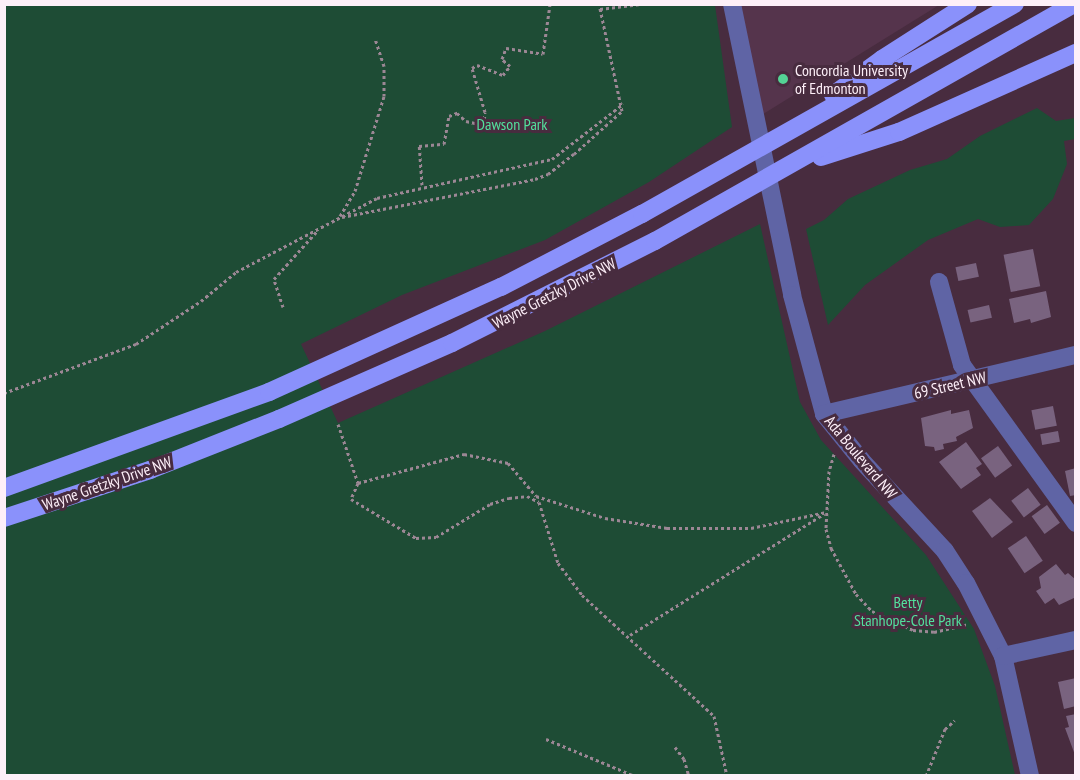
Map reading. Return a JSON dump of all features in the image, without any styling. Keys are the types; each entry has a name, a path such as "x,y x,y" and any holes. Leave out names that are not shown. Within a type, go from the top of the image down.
{"main road":[{"path":"775,138 882,58 969,4"},
{"name":"Wayne Gretzky Drive NW","path":"4,488 270,392 417,326 536,269 1015,4"},
{"name":"Wayne Gretzky Drive NW","path":"4,518 150,470 401,368 597,272 785,169 1074,4"},
{"path":"785,169 899,132 1076,53"}],"street":[{"name":"Ada Boulevard NW","path":"732,4 792,295 824,414 862,461 945,551 1003,656 1030,776"},
{"path":"939,282 959,358 971,380 1076,524"},
{"name":"69 Street NW","path":"824,414 1076,356"},
{"path":"1003,656 1076,640"}],"path":[{"path":"422,186 419,146 444,144 449,116 457,113 466,121 484,125 485,112 472,68 477,65 503,75 510,66 502,59 506,48 543,54 550,4"},
{"path":"339,218 548,174 622,111 623,104 599,4"},
{"path":"600,9 639,4"},
{"path":"339,218 355,190 384,96 384,66 375,38"},
{"path":"4,393 136,344 201,301 236,272 377,198 422,186 552,159 623,104"},
{"path":"282,307 274,279 319,228"},
{"path":"338,424 358,483 351,500 425,540 508,498 527,496 538,502"},
{"path":"843,454 836,447 829,471 826,512 831,548 856,594 872,610 893,624 934,632 973,621"},
{"path":"358,483 464,454 508,463 536,496 558,563 582,595 630,635 714,716 727,776"},
{"path":"536,496 605,518 668,528 751,528 826,512"},
{"path":"630,635 826,512"},
{"path":"926,776 945,729 956,720"},
{"path":"546,739 635,776"},
{"path":"675,747 684,759 689,776"}],"shaded area":[{"name":"Concordia University of Edmonton","path":"732,5 939,5 755,119"}],"green space":[{"path":"5,5 715,5 732,127 649,182 545,240 402,295 301,344 338,423 545,331 760,224 800,402 821,440 926,555 974,629 995,686 1015,775 5,776"},
{"path":"1037,108 1056,121 1075,118 1075,139 1064,141 1067,164 1053,199 1029,225 1000,227 978,219 928,240 865,285 828,325 806,229 824,220 848,199 910,170 947,159 980,136"}],"building":[{"path":"1033,249 1040,286 1011,292 1004,255"},
{"path":"976,263 979,277 958,281 955,267"},
{"path":"1046,291 1051,317 1031,323 1030,319 1014,323 1009,299"},
{"path":"989,305 992,318 970,323 968,310"},
{"path":"1053,406 1057,426 1035,430 1031,410"},
{"path":"951,410 951,414 969,410 973,428 956,437 957,441 943,444 944,449 935,451 934,447 925,446 921,418"},
{"path":"1058,431 1060,442 1042,445 1040,434"},
{"path":"966,442 982,464 976,468 981,475 961,489 939,462"},
{"path":"998,446 1012,465 995,478 981,458"},
{"path":"1076,468 1076,495 1070,496 1065,471"},
{"path":"1028,488 1041,505 1024,517 1011,501"},
{"path":"990,498 1013,522 992,538 972,511"},
{"path":"1047,505 1060,523 1045,534 1032,516"},
{"path":"1026,536 1043,561 1025,573 1008,548"},
{"path":"1056,564 1065,575 1068,573 1076,580 1076,597 1059,605 1054,598 1045,604 1036,591 1041,588 1039,577"},
{"path":"1076,678 1076,706 1064,709 1058,682"},
{"path":"1076,714 1075,755 1065,728 1069,727 1066,716"}],"place":[{"name":"Concordia University of Edmonton","path":"783,79"}],"park label":[{"name":"Dawson Park","path":"512,124"},
{"name":"Betty Stanhope-Cole Park","path":"908,611"}]}
